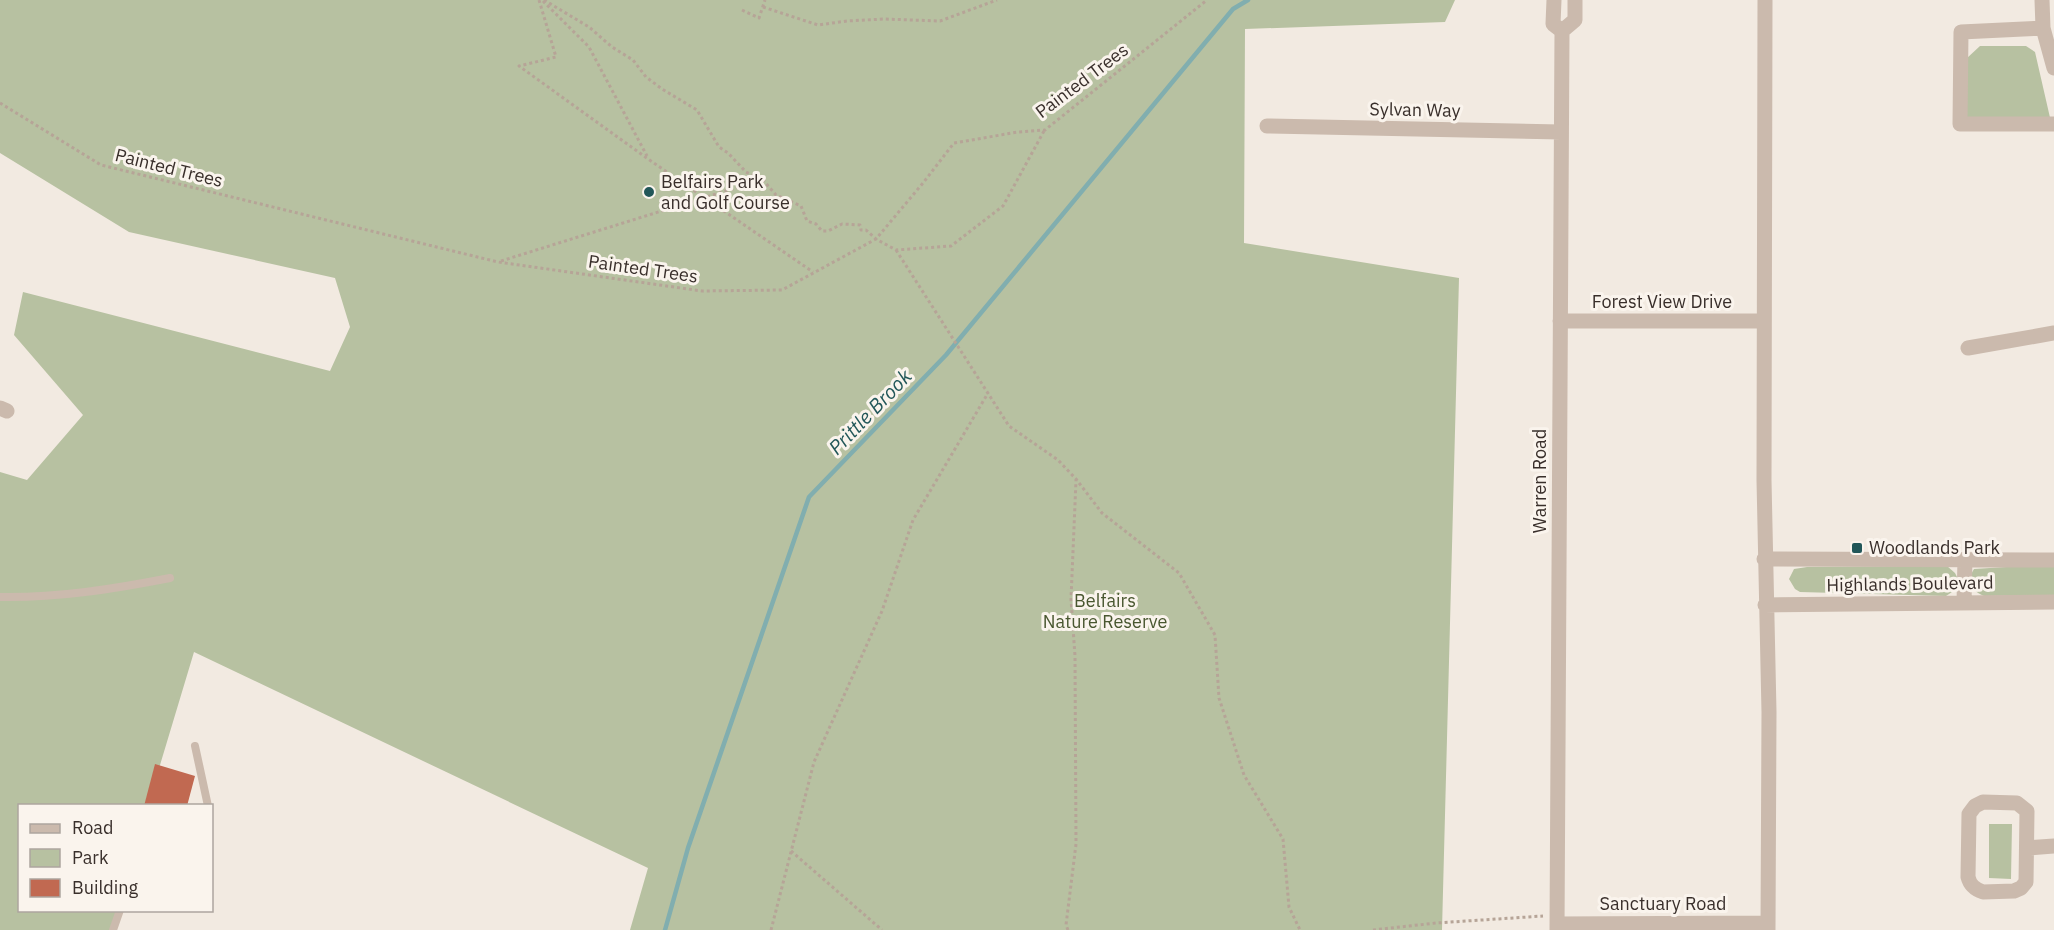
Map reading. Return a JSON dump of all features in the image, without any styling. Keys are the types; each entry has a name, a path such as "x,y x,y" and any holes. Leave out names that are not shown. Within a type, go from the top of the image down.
{"street":[{"name":"Warren Road","path":"1554,0 1553,24 1562,32"},
{"name":"Warren Road","path":"1557,923 1562,32 1575,20 1575,0"},
{"path":"1765,0 1764,559 1769,712 1768,926"},
{"path":"2042,0 2043,28 2054,68"},
{"path":"2043,28 1960,32 1960,124 2054,124"},
{"name":"Sylvan Way","path":"1267,126 1562,132"},
{"name":"Forest View Drive","path":"1560,321 1764,321"},
{"path":"1968,348 2054,333"},
{"name":"Highlands Boulevard","path":"1764,559 2054,560"},
{"path":"1964,602 1965,559"},
{"name":"Highlands Boulevard","path":"1766,605 2054,602"},
{"path":"1983,802 2021,804 2028,816 2027,848 2026,882 2021,888 2014,891 1983,892 1977,890 1968,877 1969,814 1971,810 1983,802"},
{"path":"2027,848 2054,846"},
{"name":"Sanctuary Road","path":"1557,923 1768,926"}],"lane":[{"path":"0,597 66,594 170,578"},
{"path":"195,746 208,804"},
{"path":"113,930 119,912"}],"path":[{"path":"541,0 589,47 648,159"},
{"path":"541,0 556,57 519,66 648,159 813,272"},
{"path":"541,0 589,27 612,47 633,60 646,77 697,110 719,147 746,172 763,180 776,195 801,206 807,221 816,224 822,231 828,231 843,224 860,225 861,230 866,230 876,239 896,250 1010,426 1058,460 1102,513 1179,573 1215,635 1219,698 1244,775 1283,839 1289,907 1300,930"},
{"path":"742,10 759,18 765,0"},
{"path":"763,7 818,25 884,19 940,21 997,0"},
{"name":"Painted Trees","path":"0,103 100,165 498,262 702,291 782,290 876,239 954,143 1018,132 1045,130 1207,0"},
{"path":"896,250 951,246 1003,206 1045,130"},
{"path":"498,262 763,180"},
{"path":"771,930 814,762 882,611 913,520 988,393"},
{"path":"1068,930 1066,925 1076,844 1075,656 1071,600 1076,479"},
{"path":"791,851 882,930"},
{"path":"1374,930 1436,923 1557,923"}],"green space":[{"name":"Belfairs Nature Reserve","path":"0,0 1455,0 1445,22 1245,29 1244,243 1459,278 1442,930 630,930 648,868 194,652 148,804 18,804 18,912 117,912 111,930 0,930 0,472 27,480 83,415 14,335 23,292 330,371 350,327 335,278 129,232 0,153"},
{"path":"1980,46 2026,46 2035,52 2051,122 1967,119 1966,59"},
{"path":"2054,564 2054,595 1984,596 1973,588 1970,581 1974,569"},
{"path":"1947,566 1955,573 1959,581 1955,590 1946,596 1800,592 1795,589 1789,579 1794,569 1807,567"},
{"path":"1989,824 2012,824 2011,879 1989,878"}],"building":[{"path":"155,764 195,776 188,804 145,804"}],"waterway":[{"name":"Prittle Brook","path":"665,930 688,848 809,497 946,355 1233,9 1248,0"}],"place":[{"name":"Belfairs Park and Golf Course","path":"649,192"},
{"name":"Woodlands Park","path":"1857,548"}]}
